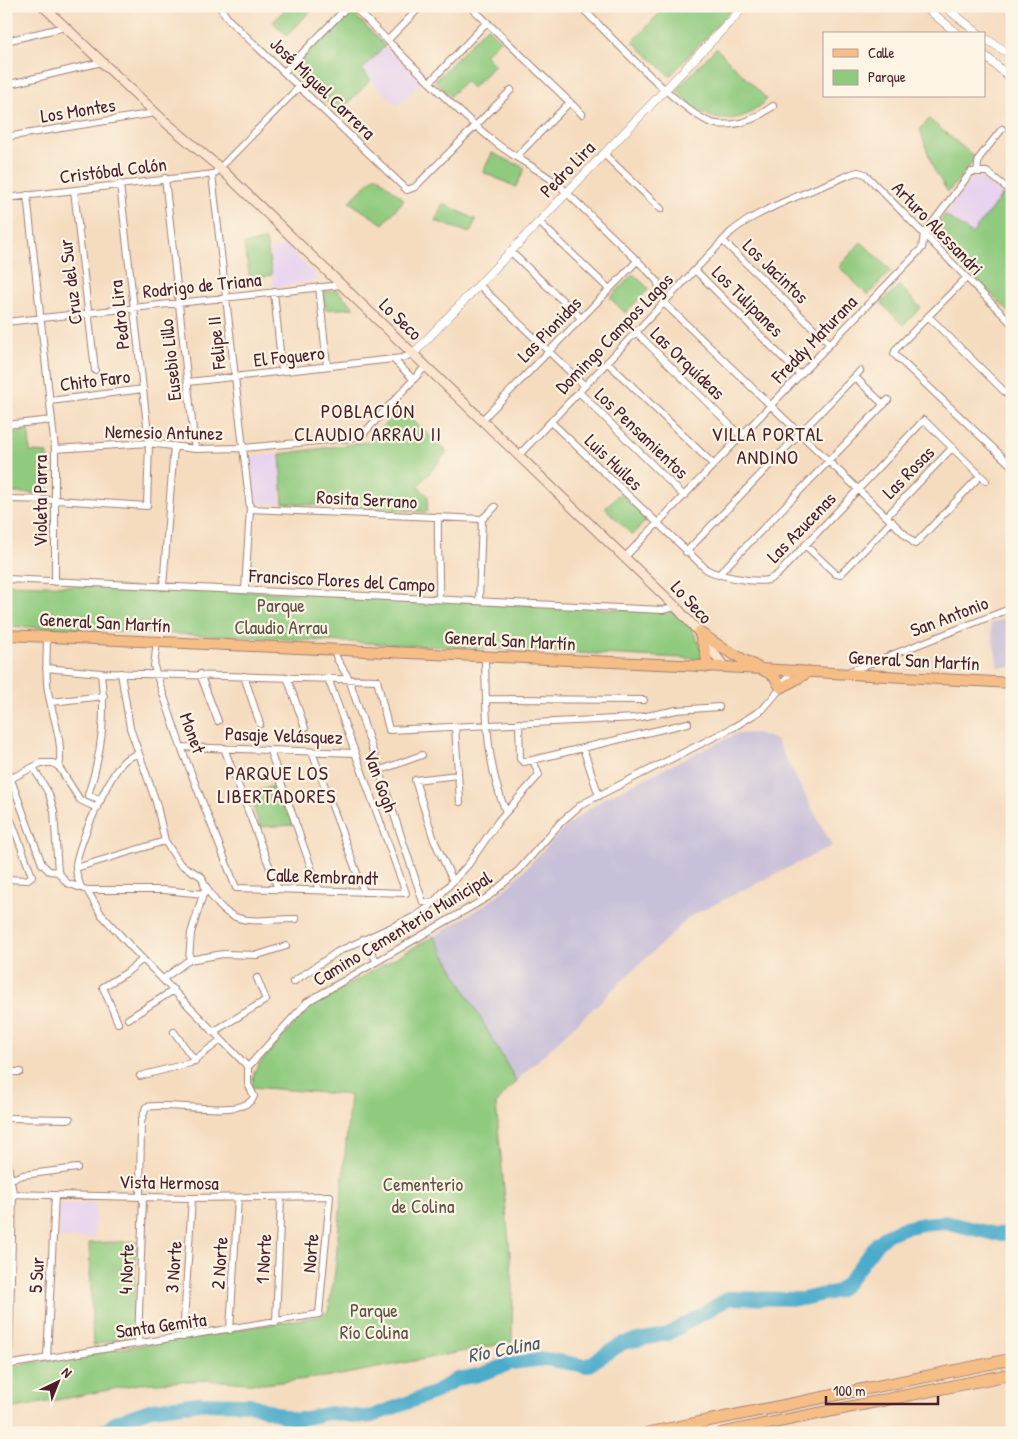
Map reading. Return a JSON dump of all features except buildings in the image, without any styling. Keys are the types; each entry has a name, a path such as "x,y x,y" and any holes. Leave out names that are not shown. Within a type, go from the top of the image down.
{"highway":[{"path":"648,1433 1012,1359"},
{"path":"722,1433 1012,1374"}],"main road":[{"name":"Lo Seco","path":"43,6 155,113 220,168 625,557 699,632 724,667"},
{"path":"699,632 708,666"},
{"path":"699,632 724,649 765,669 774,676 781,688 808,672"},
{"name":"General San Martín","path":"6,635 708,666 1012,683"}],"street":[{"name":"José Miguel Carrera","path":"219,6 229,20 285,71 407,190 415,187 476,126"},
{"path":"285,71 348,6"},
{"path":"353,6 476,126 499,145 548,175 567,192 638,260 656,281 664,302 915,544 980,476"},
{"path":"470,6 582,114"},
{"path":"580,6 690,112 715,124 732,125 748,122 773,106"},
{"name":"Pedro Lira","path":"413,354 745,6"},
{"path":"924,6 956,32"},
{"path":"944,6 976,32"},
{"path":"388,40 418,9"},
{"path":"431,81 487,22"},
{"path":"6,41 65,27"},
{"path":"986,39 1012,55"},
{"path":"986,56 1008,71 1012,79"},
{"path":"6,85 102,62"},
{"path":"212,174 300,86"},
{"path":"476,126 511,90"},
{"path":"517,156 570,102"},
{"name":"Los Montes","path":"6,137 155,113"},
{"name":"Freddy Maturana","path":"625,557 922,248 924,234 970,172 977,170 979,158 1002,129"},
{"path":"604,154 661,209"},
{"path":"977,170 987,172 1012,192"},
{"name":"Domingo Campos Lagos","path":"519,455 731,232 768,211 851,174 858,172 865,174"},
{"name":"Cristóbal Colón","path":"6,198 212,174"},
{"name":"Felipe II","path":"212,174 250,509 245,590"},
{"name":"Arturo Alessandri","path":"865,174 1012,324"},
{"name":"Eusebio Lillo","path":"165,178 195,449"},
{"name":"Pedro Lira","path":"57,500 148,506 149,443 120,184"},
{"name":"Cruz del Sur","path":"74,190 95,370"},
{"name":"Violeta Parra","path":"27,195 55,449 57,500 54,582"},
{"path":"539,222 610,289"},
{"name":"Los Jacintos","path":"723,241 830,344"},
{"path":"510,252 581,318"},
{"name":"Las Pionidas","path":"482,420 638,260"},
{"name":"Los Tulipanes","path":"695,270 800,375"},
{"path":"966,278 896,349 894,354 1011,464"},
{"name":"Rodrigo de Triana","path":"6,322 341,284"},
{"name":"Los Pensamientos","path":"479,285 585,386"},
{"path":"319,287 327,366"},
{"path":"274,292 282,371"},
{"path":"928,316 1012,399"},
{"name":"Las Orquídeas","path":"636,332 741,436"},
{"name":"El Foguero","path":"188,382 393,359 413,354"},
{"path":"393,359 413,379"},
{"path":"608,362 714,465"},
{"name":"Nemesio Antunez","path":"55,449 149,443 195,449 243,448 352,438 364,433 426,366"},
{"path":"686,552 860,372"},
{"path":"718,575 886,403 855,377"},
{"name":"Chito Faro","path":"50,401 143,389"},
{"name":"Los Pensamientos","path":"578,392 684,496"},
{"path":"6,425 52,420"},
{"name":"Las Azucenas","path":"657,524 706,569 718,575 761,581 769,580 778,574 924,420 952,448"},
{"name":"Luis Huiles","path":"551,422 657,524"},
{"path":"163,587 174,446"},
{"path":"952,448 986,481"},
{"name":"Las Rosas","path":"806,545 834,572 841,574 952,448"},
{"path":"6,499 57,500"},
{"path":"479,601 482,519 495,508"},
{"name":"Rosita Serrano","path":"250,509 482,519"},
{"path":"438,518 436,550 440,565 439,599"},
{"name":"Francisco Flores del Campo","path":"6,580 662,610 676,607"},
{"name":"San Antonio","path":"842,674 1012,608"},
{"path":"47,636 46,668 61,756 60,767 77,797 97,808"},
{"name":"Monet","path":"157,641 154,666 156,673 181,746 236,888"},
{"path":"334,649 337,660 349,679 423,902 433,903"},
{"path":"485,656 487,725 491,767 506,812"},
{"path":"46,668 101,673 200,674 377,680 389,730 636,718 677,710 719,707"},
{"name":"Camino Cementerio Municipal","path":"248,1067 307,1002 376,960 488,897 520,870 568,815 599,796 734,727 763,709 781,688 790,672"},
{"path":"101,673 104,696 102,747 88,794 101,800"},
{"path":"121,673 127,712 138,754 156,802 165,841 180,864 201,876 220,908 232,918 252,920 296,919"},
{"path":"200,674 218,721"},
{"path":"244,676 260,724"},
{"path":"287,677 305,728"},
{"name":"Van Gogh","path":"328,678 406,894"},
{"path":"51,702 104,696"},
{"path":"486,698 644,700"},
{"path":"519,723 520,760 524,762 688,722"},
{"path":"455,727 460,802"},
{"name":"Pasaje Velásquez","path":"181,746 355,753"},
{"path":"224,748 278,889"},
{"path":"583,748 599,796"},
{"path":"270,751 320,890"},
{"path":"312,752 364,892"},
{"path":"138,754 122,763 101,800 83,842 76,868 84,889 101,914 248,1067 248,1084 254,1096 252,1101 244,1106 212,1108 146,1106 141,1122 142,1197"},
{"path":"378,771 422,755"},
{"path":"293,982 330,957 363,939 416,916 433,903 476,856 506,812 539,776 533,760"},
{"path":"12,778 33,767 49,763 60,767"},
{"path":"6,766 42,864 49,871 58,872"},
{"path":"33,767 49,794 54,811 58,872 67,883 84,889 164,890 204,894"},
{"path":"453,881 434,840 415,780 458,775"},
{"path":"6,807 32,875 27,880 6,879"},
{"path":"76,868 165,841"},
{"path":"189,960 191,933 204,894 205,885"},
{"name":"Calle Rembrandt","path":"236,888 406,894"},
{"path":"363,939 376,960"},
{"path":"163,979 189,960 223,954 258,955 286,946"},
{"path":"118,1023 103,988 143,959"},
{"path":"213,1032 266,1000 257,978"},
{"path":"128,1019 174,990"},
{"path":"174,1032 195,1061"},
{"path":"140,1076 195,1061 221,1040"},
{"path":"6,1062 8,1072 20,1072"},
{"path":"6,1118 70,1119"},
{"path":"6,1154 11,1179 8,1365"},
{"path":"11,1179 23,1175 77,1168"},
{"name":"Vista Hermosa","path":"10,1193 192,1198 330,1196"},
{"name":"5 Sur","path":"47,1358 55,1195"},
{"name":"Norte","path":"319,1314 330,1196"},
{"name":"4 Norte","path":"138,1343 142,1197"},
{"name":"1 Norte","path":"276,1322 281,1197"},
{"name":"3 Norte","path":"183,1337 192,1198"},
{"name":"2 Norte","path":"230,1330 238,1198"},
{"name":"Santa Gemita","path":"8,1365 319,1314"}],"shaded area":[{"path":"385,46 422,81 398,106 361,71"},
{"path":"980,177 1002,195 972,235 945,215 972,178"},
{"path":"286,246 320,280 273,287 270,250"},
{"path":"280,454 281,503 254,504 251,456"},
{"path":"1012,616 1012,667 998,667 990,624"},
{"path":"757,733 776,740 832,846 691,916 516,1081 434,936 488,903 511,884 566,826 604,798 736,734"},
{"path":"59,1204 95,1204 95,1238 59,1238"}],"green space":[{"path":"288,6 315,6 287,36 273,22"},
{"path":"666,6 735,6 670,76 633,42"},
{"path":"350,10 385,46 362,70 371,80 338,113 293,69"},
{"path":"487,27 500,40 485,55 495,65 472,88 465,81 450,96 435,81"},
{"path":"716,48 767,99 755,110 732,119 715,118 698,110 676,90"},
{"path":"929,119 976,158 948,192 934,170 920,130"},
{"path":"492,153 525,168 516,187 483,172"},
{"path":"376,175 404,200 383,224 349,202"},
{"path":"1002,195 1012,202 1012,315 936,239 933,231 945,215 972,234"},
{"path":"443,203 476,220 470,233 435,221"},
{"path":"266,240 272,275 250,279 244,244"},
{"path":"861,242 891,270 868,295 839,267"},
{"path":"633,274 649,289 625,313 610,298"},
{"path":"899,285 921,308 903,325 881,303"},
{"path":"337,290 355,308 326,310 322,292"},
{"path":"401,409 447,452 418,486 428,496 427,512 283,503 280,454 367,442"},
{"path":"29,431 30,452 48,453 48,493 6,493 6,434"},
{"path":"620,493 647,520 632,535 605,508"},
{"name":"Parque Claudio Arrau","path":"6,584 232,590 673,612 684,619 689,625 704,659 6,626"},
{"path":"279,784 294,825 260,827 249,794"},
{"name":"Cementerio de Colina","path":"434,936 516,1081 496,1104 513,1286 512,1342 341,1375 263,1384 207,1380 138,1384 6,1410 6,1367 321,1316 328,1312 335,1272 350,1095 252,1087 254,1072 262,1060 311,1006"},
{"path":"137,1241 132,1336 93,1345 89,1243"}],"waterway":[{"name":"Río Colina","path":"92,1433 108,1429 117,1421 152,1409 199,1403 250,1404 295,1420 330,1413 363,1417 372,1416 436,1392 457,1379 479,1375 512,1363 545,1359 587,1366 623,1343 668,1334 729,1298 802,1299 838,1291 847,1283 878,1242 900,1229 945,1222 994,1234 1012,1234"}],"district":[{"name":"POBLACIÓN CLAUDIO ARRAU II","path":"368,422"},
{"name":"VILLA PORTAL ANDINO","path":"768,446"},
{"name":"PARQUE LOS LIBERTADORES","path":"277,784"}],"park label":[{"name":"Parque Río Colina","path":"374,1321"}]}
